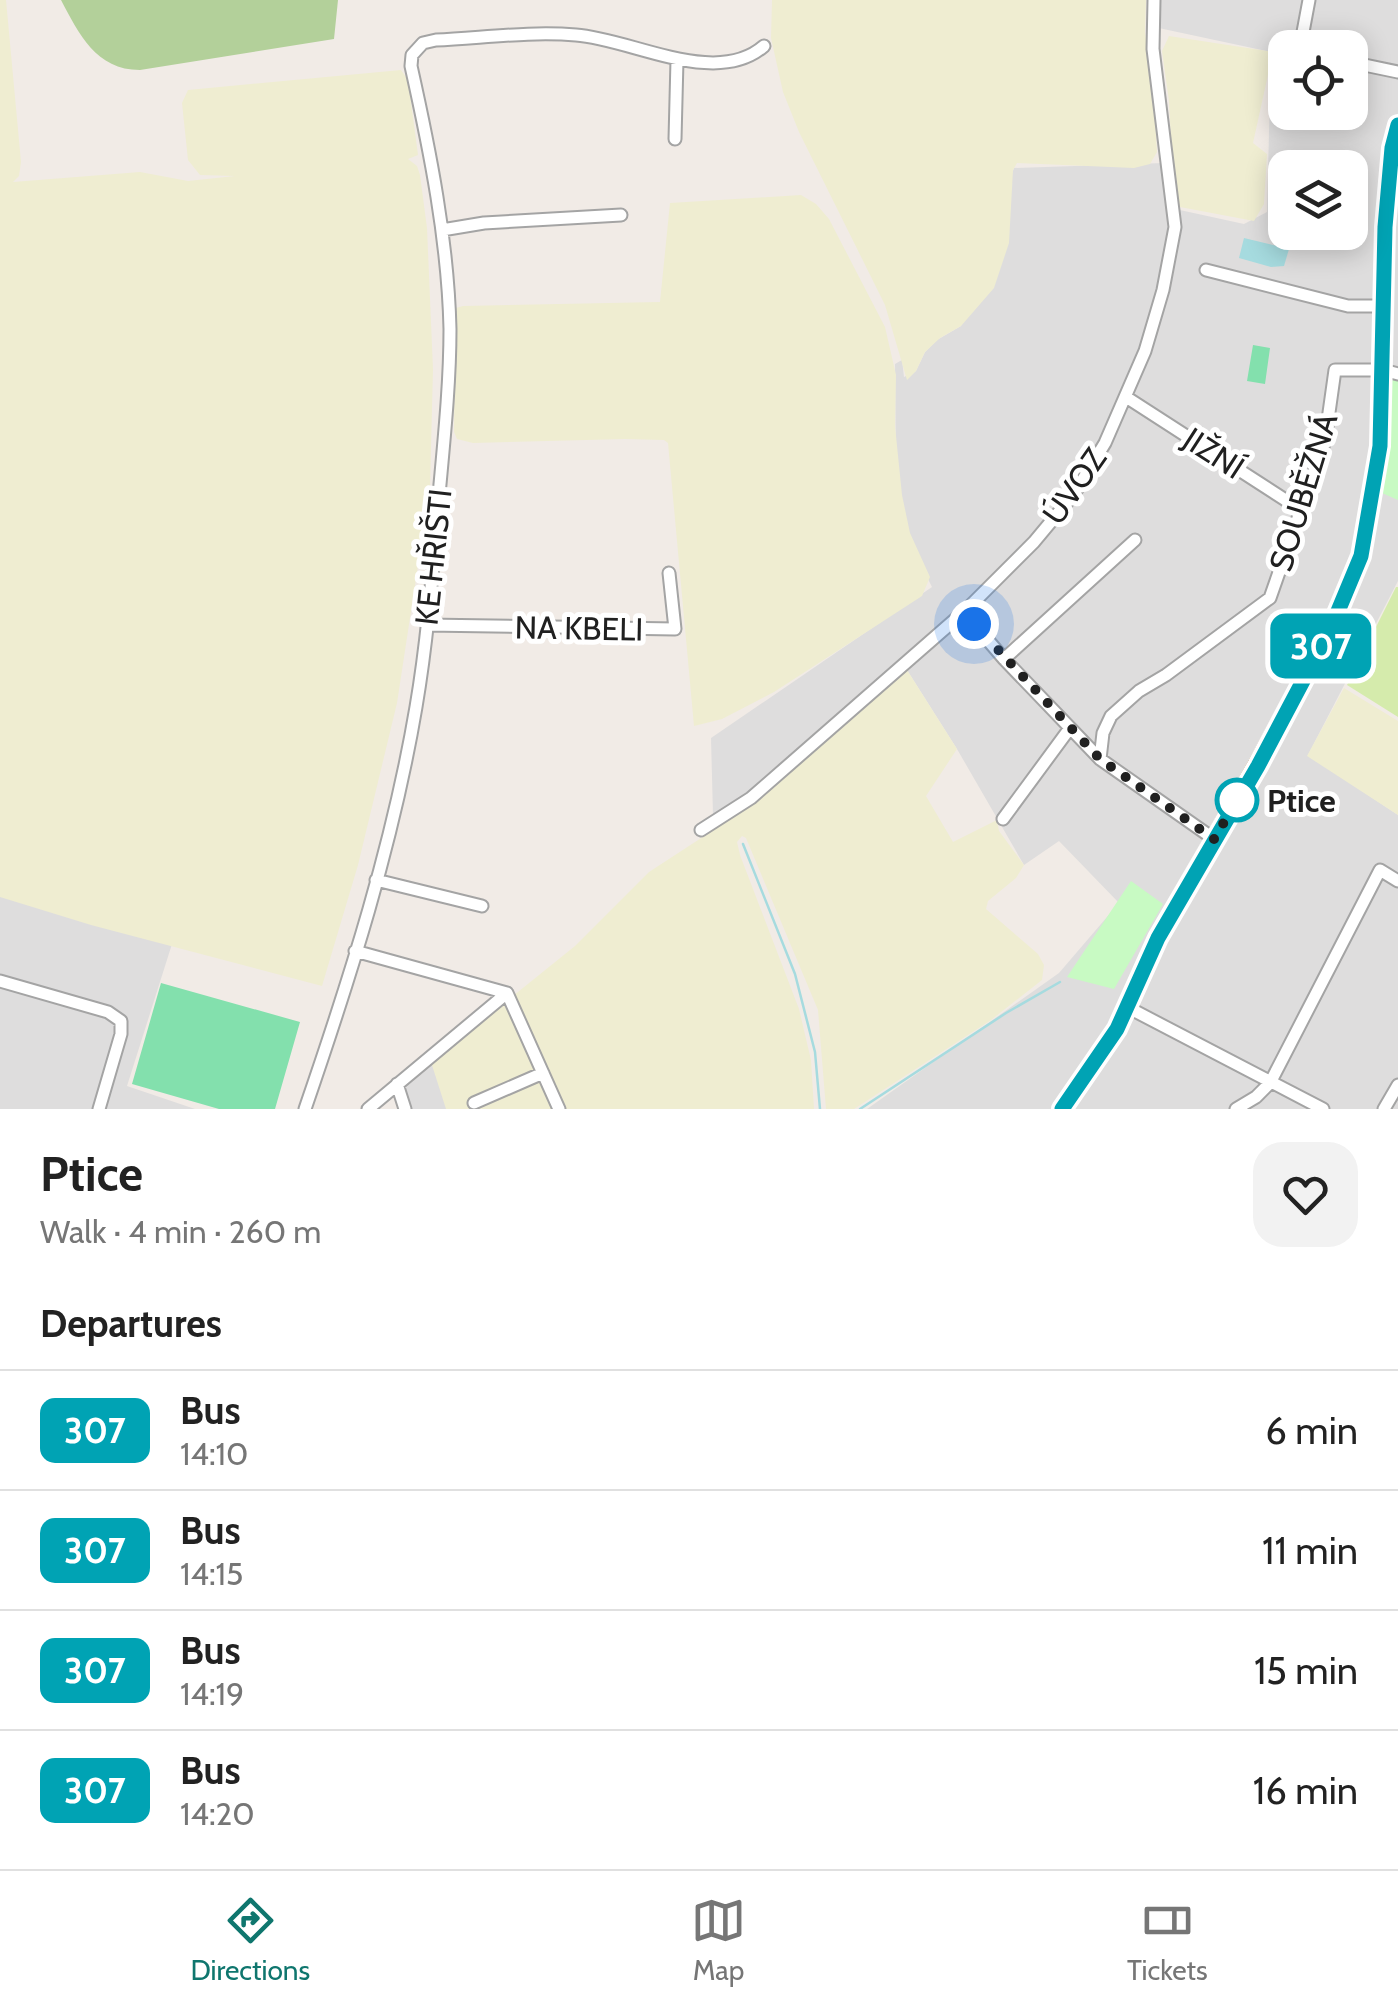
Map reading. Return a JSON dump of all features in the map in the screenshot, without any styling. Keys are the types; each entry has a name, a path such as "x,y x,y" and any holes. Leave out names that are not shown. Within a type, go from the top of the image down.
{"main road":[{"path":"1062,1109 1099,1058 1127,1007 1158,938 1331,628 1361,556 1390,372 1382,306 1385,227 1392,148 1398,125"}],"street":[{"name":"ÚVOZ","path":"701,830 750,798 966,610 1034,542 1074,494 1106,443 1156,312 1175,227 1153,50 1154,0"},
{"path":"1303,30 1309,0"},
{"name":"KE HŘIŠTI","path":"305,1109 376,880 406,761 426,625 449,380 450,326 442,230 411,66 412,54 423,43 578,35 677,60 728,62 743,59 764,46"},
{"path":"675,139 677,60"},
{"path":"1368,66 1398,72"},
{"path":"442,230 484,223 621,215"},
{"path":"1206,270 1348,306 1382,306"},
{"name":"SOUBĚŽNÁ","path":"1100,759 1111,716 1139,691 1270,598 1324,441 1334,370 1390,372"},
{"name":"JIŽNÍ","path":"1126,397 1301,510"},
{"path":"1004,659 1135,540"},
{"name":"NA KBELI","path":"426,625 675,630 669,573"},
{"path":"966,610 1004,659 1100,759 1214,839"},
{"path":"1003,818 1070,728"},
{"path":"1236,1109 1256,1098 1270,1082 1380,870 1398,881"},
{"path":"376,880 482,906"},
{"path":"355,951 507,992"},
{"path":"0,980 108,1012 122,1021 99,1109"},
{"path":"507,992 560,1109"},
{"path":"368,1109 507,992"},
{"path":"1127,1007 1323,1109"},
{"path":"474,1104 543,1073"},
{"path":"398,1084 405,1109"},
{"path":"1384,1109 1398,1085"}],"shaded area":[{"path":"0,0 6,0 21,162 19,176 13,182 140,172 188,181 235,176 200,175 188,160 182,103 188,90 401,70 408,80 418,155 408,159 420,175 427,228 433,369 430,487 397,703 358,865 322,986 0,897"},
{"path":"772,0 1146,0 1145,32 1157,152 1150,164 1134,168 1017,163 1013,170 1009,243 994,288 961,326 925,352 907,380 885,305 783,92 771,38"},
{"path":"1157,0 1398,0 1398,581 1308,755 1398,815 1398,1109 867,1109 1059,973 1119,903 1059,841 1024,865 907,670 751,798 713,815 711,738 932,587 904,532 896,468 895,364 902,360 904,377 916,371 925,352 937,340 961,326 1014,168 1164,163 1166,207 1244,224 1267,212 1268,172 1268,250 1368,250 1368,150 1269,150 1269,130 1368,130 1368,30 1268,30 1268,51 1154,27"},
{"path":"1169,36 1268,51 1268,75 1253,143 1267,154 1264,204 1254,221 1180,207 1174,201 1162,51"},
{"path":"801,195 829,219 885,327 896,375 895,426 902,495 910,533 930,577 922,596 774,692 722,719 694,726 668,443 625,439 473,443 457,439 456,308 660,302 670,203"},
{"path":"907,670 957,749 926,796 953,842 997,820 999,831 1024,865 1016,878 988,901 986,909 1038,954 1044,965 1042,980 991,1020 854,1109 826,1109 818,1010 742,836 737,842 740,855 799,1009 811,1060 814,1109 446,1109 431,1062 575,946 649,872 758,801"},
{"path":"1344,688 1398,721 1398,815 1307,756"},
{"path":"0,895 172,944 127,1086 195,1109 0,1109"},
{"path":"432,1056 450,1109 408,1109 400,1083"}],"green space":[{"path":"61,0 338,0 334,39 140,70 100,57 82,37"},
{"path":"1253,345 1270,348 1265,384 1247,381"},
{"path":"1391,379 1398,379 1398,500 1382,493 1390,435"},
{"path":"1398,587 1398,717 1347,685"},
{"path":"1131,881 1163,904 1114,989 1067,977"},
{"path":"161,983 300,1022 275,1109 219,1109 132,1084"}],"water":[{"path":"1244,238 1268,244 1268,250 1289,250 1284,266 1271,267 1239,258"}],"waterway":[{"path":"743,844 795,974 815,1052 820,1109"},
{"path":"860,1109 1060,982"}],"bus line":[{"name":"307","path":"1062,1109 1117,1029 1146,960 1258,766 1331,628 1361,556 1380,446 1385,227 1392,148 1398,125"}],"place":[{"name":"Ptice","path":"1237,800"}],"route":[{"path":"974,624 1100,759 1214,839 1243,790 1237,800"}]}
